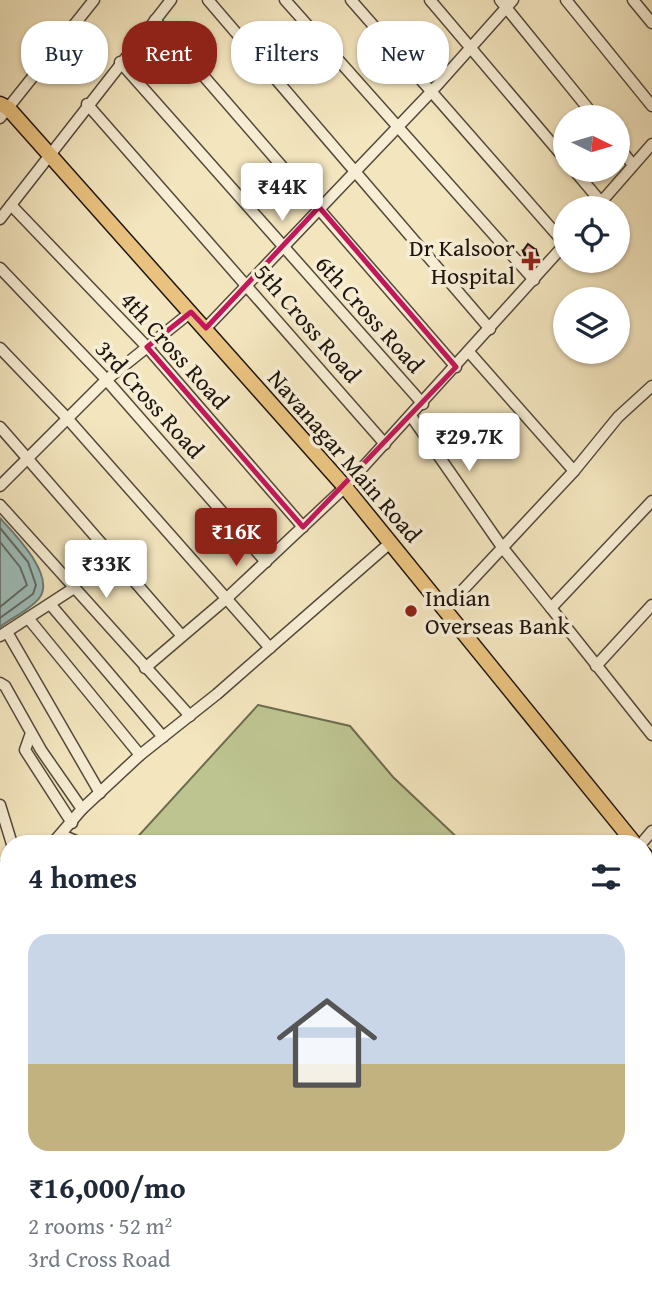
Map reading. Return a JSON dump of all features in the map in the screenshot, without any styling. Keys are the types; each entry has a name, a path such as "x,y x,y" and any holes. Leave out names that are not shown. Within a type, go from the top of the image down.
{"main road":[{"name":"Navanagar Main Road","path":"3,110 50,155 345,487 628,835"}],"street":[{"path":"3,110 94,0"},
{"path":"0,219 87,104 171,0"},
{"path":"208,0 489,329"},
{"path":"285,0 534,280"},
{"path":"351,0 553,230"},
{"path":"430,0 553,145"},
{"path":"566,0 652,106"},
{"path":"633,0 652,23"},
{"path":"206,328 432,90 506,2 585,105"},
{"path":"155,20 456,367"},
{"name":"6th Cross Road","path":"120,62 423,404"},
{"name":"5th Cross Road","path":"87,104 385,444"},
{"path":"606,196 652,145"},
{"path":"630,161 633,165"},
{"name":"4th Cross Road","path":"11,205 136,335 303,527"},
{"path":"145,668 226,599 345,487 553,258"},
{"name":"3rd Cross Road","path":"0,268 101,375 266,562"},
{"path":"0,486 24,454 101,375 147,348 191,312"},
{"path":"0,348 62,413 270,648"},
{"path":"469,352 575,471"},
{"path":"446,608 575,471 618,417 650,394"},
{"path":"411,416 502,547 596,666 648,722 652,735"},
{"path":"0,427 182,636"},
{"path":"551,608 652,500"},
{"path":"0,505 190,716"},
{"path":"62,835 82,809 140,755 190,716 390,543"},
{"path":"74,588 4,634 100,793"},
{"path":"50,604 163,737"},
{"path":"596,666 652,605"},
{"path":"28,618 140,755"},
{"path":"0,683 5,686 82,809"},
{"path":"32,733 25,750 72,823"},
{"path":"0,805 9,835"}],"highlighted area":[{"path":"319,207 456,367 303,527 147,347 191,312 206,328"}],"green space":[{"path":"258,705 350,726 393,777 455,835 139,835"}],"water":[{"path":"0,518 38,566 43,588 40,597 32,605 0,627"}],"building":[{"path":"528,244 536,250 529,258 523,251"}],"place":[{"name":"Dr Kalsoor Hospital","path":"531,261"},
{"name":"Indian Overseas Bank","path":"411,611"}]}
